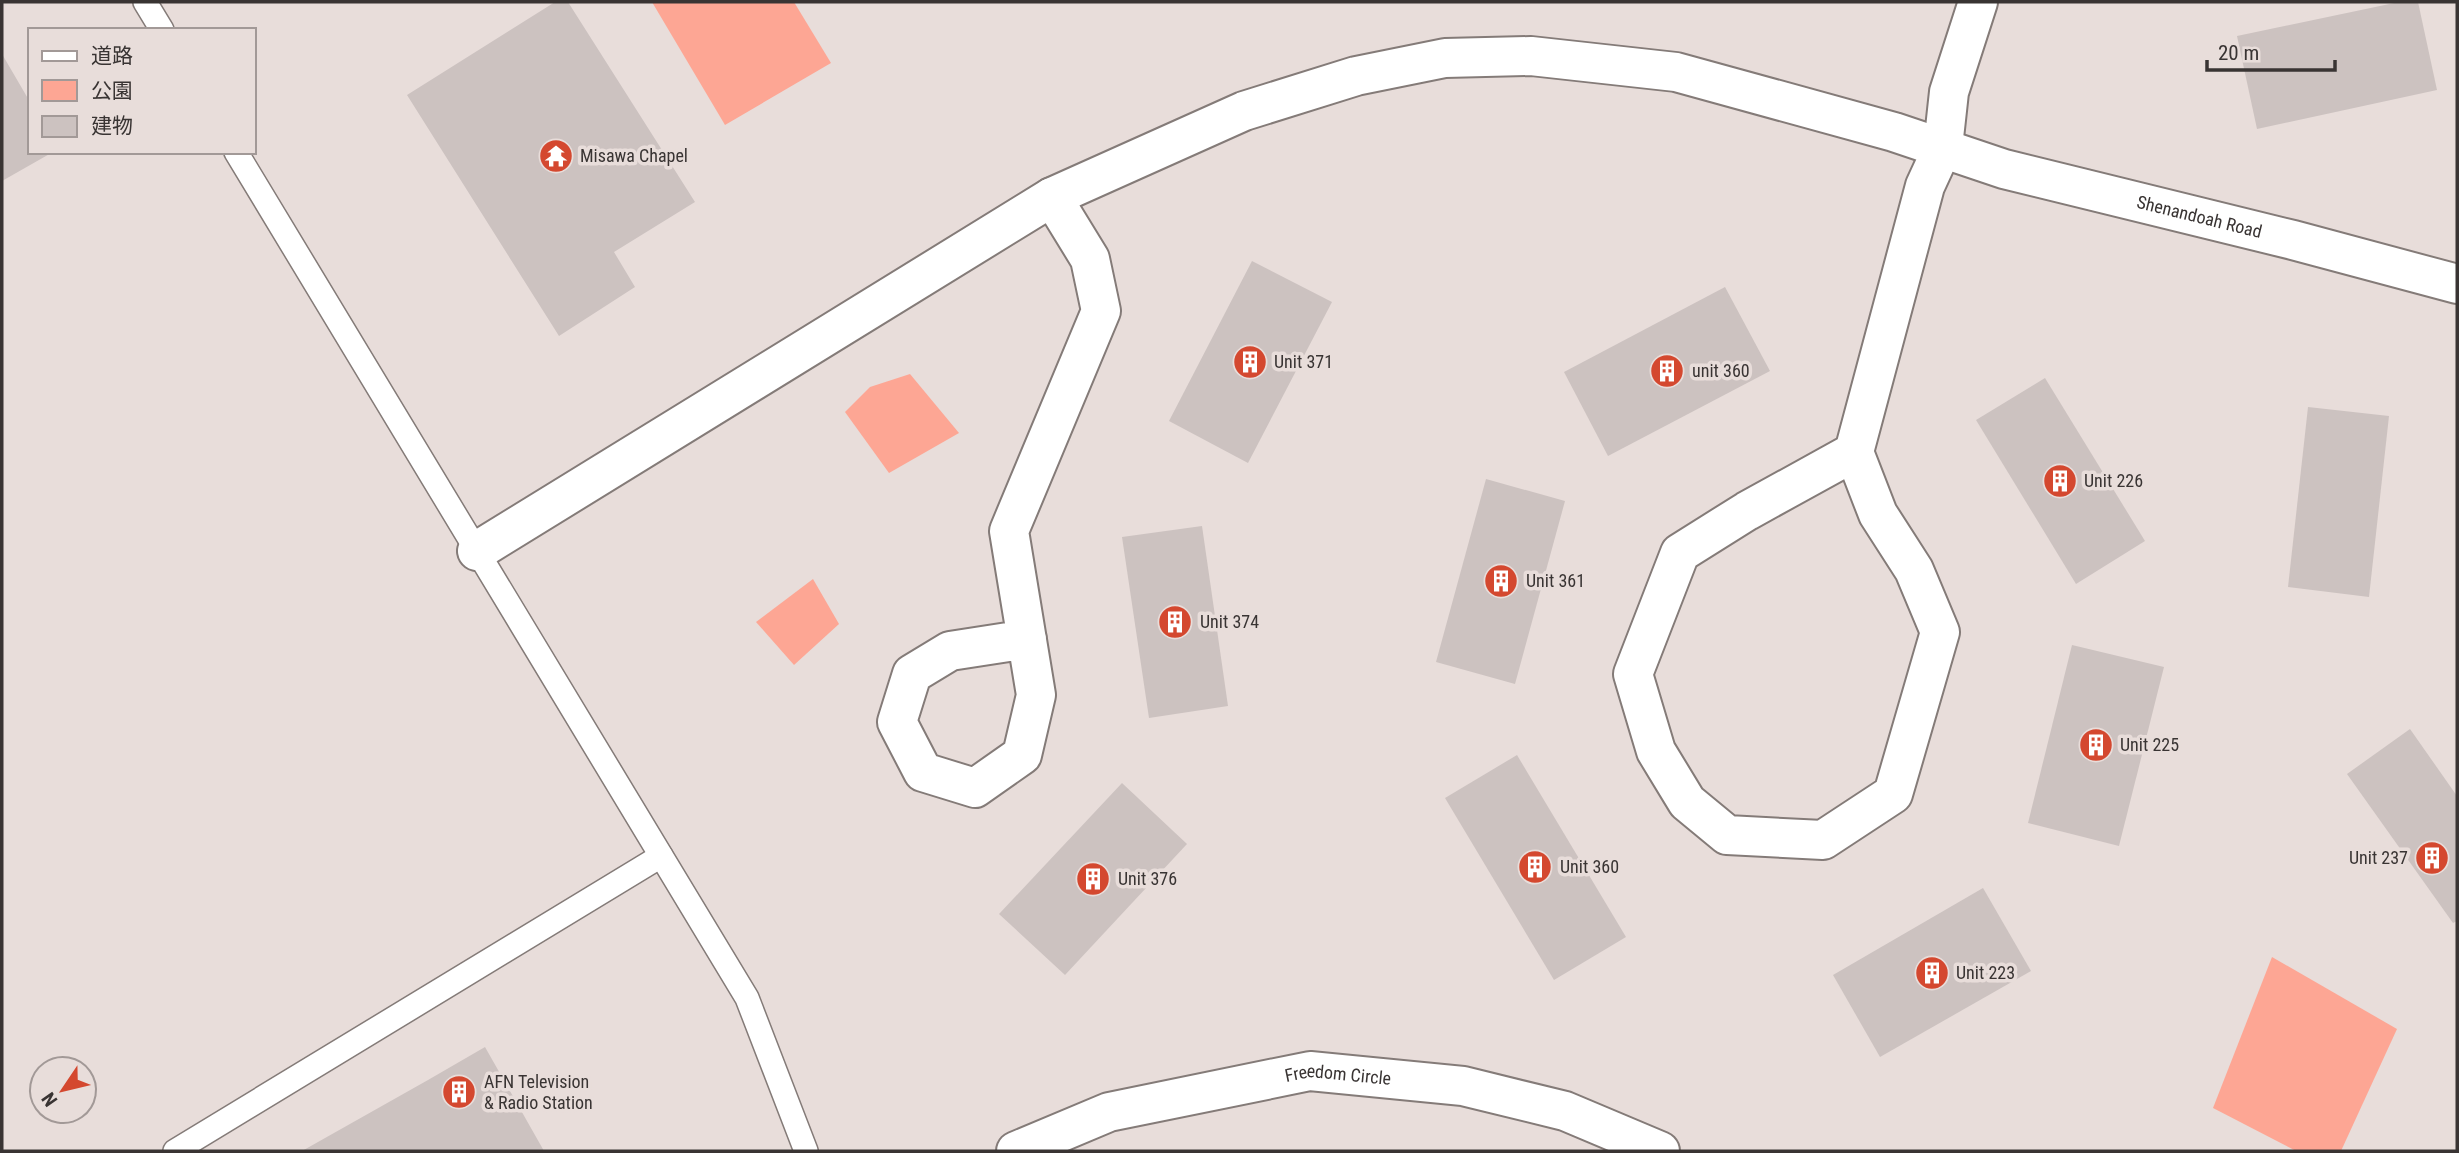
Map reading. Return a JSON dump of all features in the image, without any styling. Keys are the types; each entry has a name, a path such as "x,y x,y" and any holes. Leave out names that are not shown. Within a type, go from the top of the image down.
{"street":[{"path":"1854,452 1679,553 1633,674 1656,751 1687,802 1727,835 1823,841 1894,793 1940,632 1914,570 1878,514 1854,452 1925,186 1943,147 1949,92 1978,2"},
{"name":"Shenandoah Road","path":"477,551 1052,197 1244,111 1356,76 1445,58 1531,55 1676,72 1943,147 2004,169 2293,240 2457,284"},
{"path":"1027,639 1009,531 1101,311 1090,259 1052,197"},
{"name":"Freedom Circle","path":"1016,1151 1109,1112 1310,1071 1462,1086 1565,1111 1661,1151"}],"lane":[{"path":"145,2 161,28"},
{"path":"237,154 747,998 806,1151"},
{"path":"175,1151 661,856"}],"green space":[{"path":"652,2 794,2 831,63 725,125"},
{"path":"910,374 959,433 889,473 845,412 870,387"},
{"path":"813,579 839,624 794,665 756,622"},
{"path":"2272,957 2397,1029 2341,1151 2296,1151 2213,1108"}],"building":[{"name":"Misawa Chapel","path":"555,2 568,2 695,202 614,252 635,287 559,336 407,95"},
{"path":"2399,2 2418,2 2437,90 2257,129 2237,36"},
{"path":"2,54 28,99 28,154 49,154 2,181"},
{"name":"Unit 371","path":"1252,261 1332,302 1248,463 1169,421"},
{"name":"unit 360","path":"1725,287 1770,371 1608,456 1564,372"},
{"name":"Unit 226","path":"2045,378 2145,541 2076,584 1976,420"},
{"path":"2308,407 2389,416 2369,597 2288,587"},
{"name":"Unit 361","path":"1486,479 1565,501 1515,684 1436,662"},
{"name":"Unit 374","path":"1202,526 1228,706 1149,718 1122,537"},
{"name":"Unit 225","path":"2072,645 2164,667 2119,846 2028,823"},
{"name":"Unit 237","path":"2410,729 2457,796 2457,921 2453,923 2347,774"},
{"name":"Unit 360","path":"1517,755 1626,937 1554,980 1445,798"},
{"name":"Unit 376","path":"1122,783 1187,844 1065,975 999,914"},
{"name":"Unit 223","path":"1983,888 2031,971 1880,1057 1833,975"},
{"name":"AFN Television & Radio Station","path":"485,1047 544,1151 302,1151 428,1080"}],"place":[{"name":"Misawa Chapel","path":"556,156"},
{"name":"Unit 371","path":"1250,362"},
{"name":"unit 360","path":"1667,371"},
{"name":"Unit 226","path":"2060,481"},
{"name":"Unit 361","path":"1501,581"},
{"name":"Unit 374","path":"1175,622"},
{"name":"Unit 225","path":"2096,745"},
{"name":"Unit 237","path":"2432,858"},
{"name":"Unit 360","path":"1535,867"},
{"name":"Unit 376","path":"1093,879"},
{"name":"Unit 223","path":"1932,973"},
{"name":"AFN Television & Radio Station","path":"459,1092"}]}
